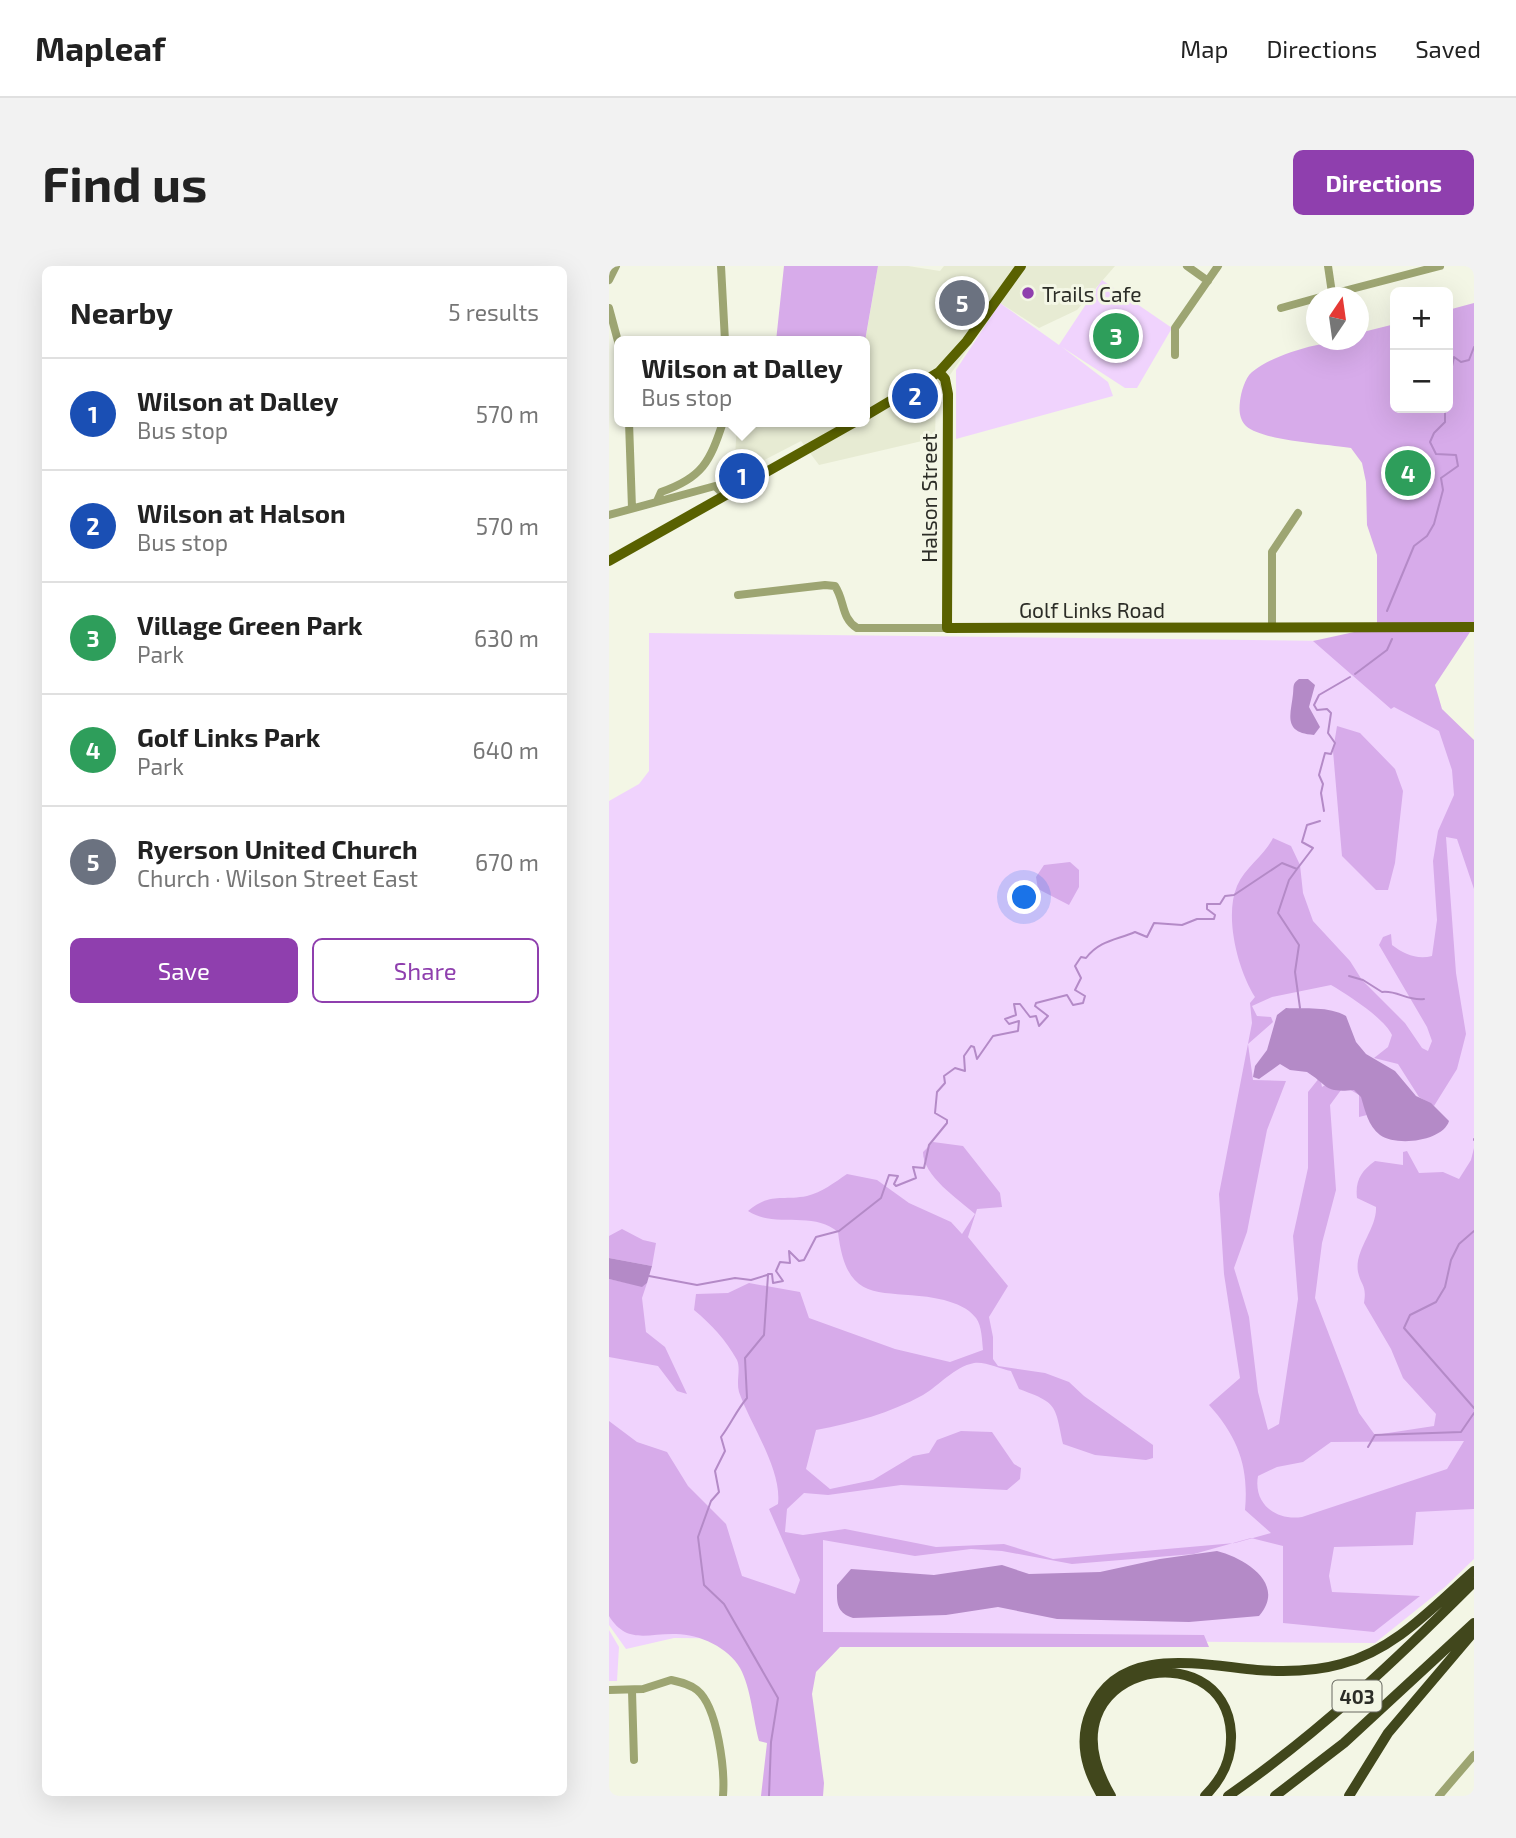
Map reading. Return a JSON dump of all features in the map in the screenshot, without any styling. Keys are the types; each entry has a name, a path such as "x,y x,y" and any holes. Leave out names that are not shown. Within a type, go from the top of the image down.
{"highway":[{"path":"1102,1796 1091,1776 1084,1741 1086,1721 1093,1705 1113,1680 1155,1663 1291,1671 1343,1664 1389,1644 1405,1633 1474,1571"},
{"name":"403","path":"1229,1796 1333,1717 1382,1674 1474,1582"},
{"name":"403","path":"1275,1796 1344,1743 1474,1623"},
{"path":"1349,1796 1388,1733 1474,1632"},
{"path":"1111,1796 1096,1762 1093,1741 1100,1711 1117,1687 1143,1674 1161,1671 1179,1673 1196,1681 1211,1691 1226,1714 1231,1729 1228,1762 1221,1777 1205,1796"}],"main road":[{"path":"870,413 939,372 967,341 1021,266"},
{"name":"Halson Street","path":"939,372 945,379 948,394 947,628"},
{"path":"609,561 846,427"},
{"name":"Golf Links Road","path":"947,628 1474,627"}],"street":[{"path":"609,280 615,266"},
{"path":"721,266 725,336"},
{"path":"1187,266 1208,281"},
{"path":"1175,355 1175,328 1218,266"},
{"path":"1328,266 1331,287"},
{"path":"1356,287 1440,266"},
{"path":"1281,308 1306,301"},
{"path":"609,308 617,336"},
{"path":"629,427 632,508"},
{"path":"657,501 661,492 682,485 703,468 721,427"},
{"path":"609,515 715,486 725,496"},
{"path":"1272,628 1272,552 1298,513"},
{"name":"Golf Links Road","path":"738,595 825,584 835,586 841,595 844,616 857,628 947,628"},
{"path":"609,1690 632,1691 671,1680 698,1690 705,1700 721,1752 725,1775 723,1796"},
{"path":"632,1691 634,1760"},
{"path":"1439,1796 1474,1755"}],"shaded area":[{"path":"784,266 878,266 866,336 777,336"},
{"path":"878,266 908,266 940,271 944,266 1115,266 1077,310 1039,328 1000,303 936,395 935,438 819,465 801,441 734,476 737,427 870,427 870,336 866,336"},
{"path":"1102,280 1172,328 1137,388 1125,388 1062,347 1108,382 1113,396 956,439 956,370 1000,303 1059,345"},
{"path":"1474,303 1474,626 1435,685 1442,709 1474,740 1474,889 1457,839 1446,837 1456,973 1466,1034 1457,1069 1434,1106 1419,1097 1398,1064 1374,1058 1388,1047 1392,1035 1388,1028 1365,1007 1331,985 1272,997 1252,1006 1257,1016 1271,1017 1273,1022 1248,1044 1253,1080 1286,1081 1267,1130 1247,1232 1234,1268 1249,1317 1258,1392 1268,1430 1279,1424 1298,1299 1293,1236 1308,1168 1308,1092 1320,1077 1322,1087 1330,1082 1344,1086 1330,1105 1336,1190 1322,1243 1315,1298 1359,1413 1375,1435 1434,1426 1436,1414 1403,1378 1391,1349 1364,1303 1364,1289 1358,1272 1359,1256 1373,1223 1376,1207 1357,1198 1357,1186 1363,1173 1375,1161 1403,1165 1403,1152 1407,1151 1419,1173 1443,1172 1459,1179 1471,1160 1474,1148 1474,1509 1416,1512 1413,1545 1334,1547 1329,1576 1332,1592 1420,1596 1374,1632 1283,1623 1283,1546 1252,1538 1271,1533 1245,1510 1245,1480 1239,1453 1227,1429 1209,1405 1240,1378 1224,1274 1219,1194 1252,1023 1250,1003 1255,997 1238,958 1233,928 1233,899 1240,879 1273,838 1291,846 1300,865 1303,893 1313,921 1350,961 1362,980 1405,1023 1422,1048 1428,1051 1432,1041 1427,1027 1379,945 1383,937 1391,934 1392,945 1401,951 1416,957 1432,956 1437,920 1433,861 1438,831 1454,795 1452,770 1439,731 1394,707 1391,709 1313,641 1377,627 1377,555 1367,525 1366,482 1362,463 1351,448 1296,441 1254,431 1242,420 1241,397 1250,375 1262,365 1306,348 1369,350 1369,330 1390,325 1390,413 1453,413 1453,309","holes":["1464,1441 1447,1469 1302,1517 1283,1516 1268,1509 1259,1495 1258,1476 1277,1467 1303,1462 1331,1442"]},
{"path":"649,633 1422,642 1425,709 1463,741 1474,819 1474,1559 1445,1587 1375,1643 674,1638 626,1649 609,1625 609,801 639,784 649,771"},
{"path":"1299,679 1308,679 1315,685 1309,707 1320,727 1314,735 1297,731 1291,721 1294,685"},
{"path":"1337,726 1360,733 1395,769 1403,791 1395,863 1388,890 1376,890 1342,856 1333,751"},
{"path":"1070,862 1079,870 1079,887 1069,905 1038,889 1036,877 1044,865"},
{"path":"1286,1008 1325,1009 1346,1016 1356,1042 1366,1054 1395,1071 1416,1096 1431,1103 1449,1121 1445,1128 1419,1140 1388,1139 1373,1127 1361,1097 1354,1090 1332,1089 1307,1072 1290,1070 1280,1064 1259,1079 1253,1077 1255,1066 1267,1050 1277,1015"},
{"path":"1345,1086 1363,1092 1367,1115 1359,1117 1359,1095"},
{"path":"933,1142 963,1146 1000,1193 1002,1207 977,1209 968,1237 1008,1286 989,1317 993,1359 998,1366 1045,1373 1069,1382 1084,1396 1153,1445 1153,1458 1146,1460 1095,1455 1063,1444 1056,1413 1048,1402 1019,1389 1011,1371 974,1363 960,1368 923,1395 898,1407 858,1421 816,1430 806,1469 830,1489 873,1480 913,1456 929,1453 937,1440 961,1431 992,1432 1014,1464 1021,1468 1020,1479 1007,1490 901,1485 828,1495 804,1493 787,1509 785,1532 803,1535 845,1529 936,1547 1004,1544 1053,1559 1232,1543 1194,1554 1072,1564 1002,1551 971,1549 915,1556 823,1540 823,1632 1204,1635 1209,1647 840,1647 816,1672 812,1694 824,1783 823,1796 761,1796 767,1743 759,1741 747,1685 735,1661 721,1648 703,1639 676,1634 639,1636 623,1631 609,1616 609,1421 637,1442 667,1452 688,1486 726,1524 742,1576 795,1594 800,1580 769,1509 778,1504 778,1491 771,1462 739,1392 737,1360 718,1333 694,1310 696,1294 728,1293 749,1283 800,1292 809,1318 895,1349 950,1362 983,1350 978,1321 961,1306 923,1296 872,1290 860,1285 850,1274 838,1232 828,1226 806,1220 770,1219 748,1211 770,1199 807,1196 828,1187 847,1174 877,1180 909,1203 951,1222 962,1234 975,1214 935,1178 923,1152"},
{"path":"622,1229 643,1240 656,1243 652,1266 609,1258 609,1236"},
{"path":"609,1258 652,1266 647,1283 642,1287 609,1279"},
{"path":"609,1279 642,1286 647,1283 642,1298 646,1332 665,1347 687,1394 677,1391 658,1366 609,1357"},
{"path":"1217,1551 1250,1566 1265,1583 1268,1593 1266,1604 1259,1616 1189,1622 1057,1619 998,1607 946,1615 853,1618 843,1613 837,1601 837,1585 851,1569 934,1575 1002,1565 1029,1574 1100,1572 1160,1559"},
{"path":"609,1630 619,1647 617,1681 609,1681"}],"waterway":[{"path":"1453,362 1454,357 1461,362 1469,360 1474,347"},
{"path":"1387,611 1414,546 1427,536 1434,524 1443,490 1441,478 1458,466 1456,455 1436,454 1430,442 1434,433 1445,422 1445,413"},
{"path":"1355,674 1387,650 1392,639"},
{"path":"1324,811 1321,793 1323,784 1319,775 1325,753 1331,754 1335,743 1328,733 1331,713 1327,709 1317,710 1314,705 1319,695 1350,677"},
{"path":"768,1274 772,1274 773,1283 783,1281 776,1271 780,1262 790,1263 789,1251 799,1261 804,1260 816,1237 839,1231 881,1198 889,1175 898,1176 894,1184 896,1186 916,1178 913,1167 924,1168 929,1145 947,1123 947,1120 935,1113 937,1092 945,1083 944,1076 955,1068 965,1071 964,1056 971,1046 974,1047 977,1059 993,1036 1018,1031 1019,1021 1009,1024 1005,1019 1016,1015 1014,1004 1020,1004 1030,1017 1036,1016 1039,1026 1048,1016 1035,1006 1036,1003 1067,995 1073,1005 1083,1003 1085,996 1075,990 1081,978 1075,966 1081,957 1086,958 1103,944 1135,932 1147,937 1154,923 1182,925 1197,919 1214,919 1215,915 1207,909 1207,904 1220,904 1225,896 1234,895 1282,863 1297,869 1313,848 1302,842 1307,825 1320,821"},
{"path":"1297,869 1289,880 1278,913 1299,945 1295,972 1300,1008"},
{"path":"1349,976 1363,980 1382,992 1424,999"},
{"path":"1474,1231 1459,1244 1451,1260 1445,1287 1436,1302 1410,1315 1404,1328 1474,1408"},
{"path":"649,1276 697,1285 735,1278 751,1280 767,1275"},
{"path":"768,1275 764,1335 745,1358 747,1398 721,1437 725,1451 715,1471 719,1492 711,1501 698,1537 704,1585 724,1604 778,1698 771,1742 769,1796"},
{"path":"1368,1447 1375,1435 1461,1432 1474,1413"}],"place":[{"name":"Trails Cafe","path":"1028,293"},
{"name":"Ryerson United Church","path":"962,303"},
{"name":"Village Green Park","path":"1116,336"},
{"name":"Wilson at Halson","path":"915,396"},
{"name":"Golf Links Park","path":"1408,473"},
{"name":"Wilson at Dalley","path":"742,476"}]}
